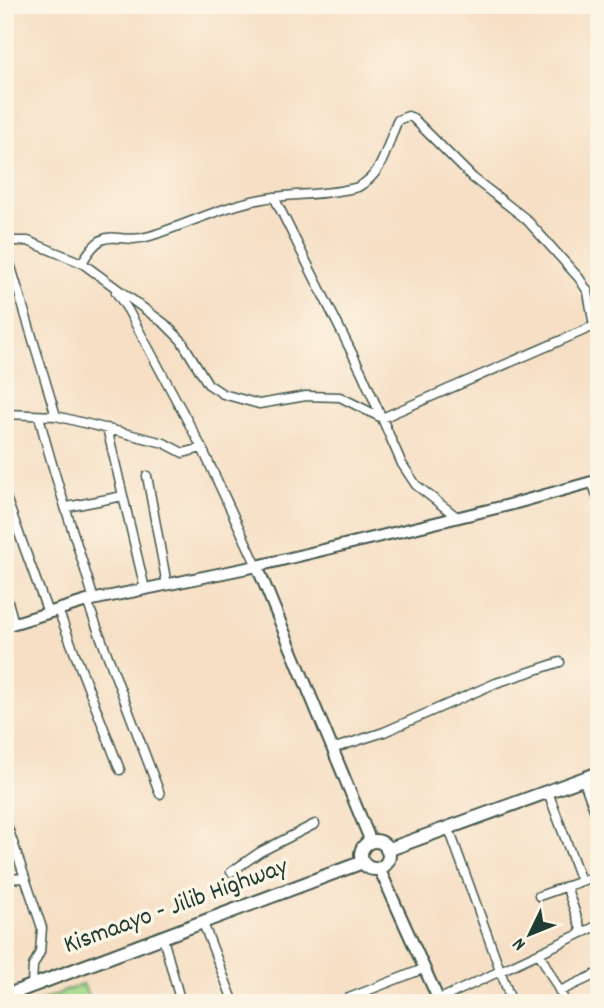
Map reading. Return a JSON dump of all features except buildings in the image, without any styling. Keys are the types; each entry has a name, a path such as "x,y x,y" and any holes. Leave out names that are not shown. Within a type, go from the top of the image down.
{"main road":[{"path":"387,850 599,773"},
{"path":"371,842 382,844 387,850 387,862 379,868 369,868 363,862 363,849 371,842"},
{"name":"Kismaayo - Jilib Highway","path":"5,996 363,862"}],"street":[{"path":"82,263 93,244 98,241 118,237 138,240 214,212 274,197 348,190 366,182 379,170 398,120 402,117 413,118 473,178 526,219 579,278 588,292 594,326 599,336"},
{"path":"274,197 402,464 416,485 457,517"},
{"path":"5,241 28,241 82,263 157,318 181,340 215,391 259,404 306,396 340,397 382,418"},
{"path":"5,247 56,416"},
{"path":"110,284 128,310 202,449 257,566 371,842"},
{"path":"382,418 594,326"},
{"path":"5,414 56,416 164,443 183,453 202,449"},
{"path":"39,416 47,450 67,507 90,601 160,794"},
{"path":"107,428 145,589"},
{"path":"147,476 167,585"},
{"path":"5,591 10,625 90,601 257,566 595,481 599,501"},
{"path":"5,495 120,770"},
{"path":"67,507 123,496"},
{"path":"332,749 384,732 496,683 560,662"},
{"path":"583,779 599,823"},
{"path":"548,792 581,881"},
{"path":"5,819 41,928 40,952 33,966 33,984"},
{"path":"230,872 260,852 315,824"},
{"path":"449,829 512,1003"},
{"path":"379,868 439,1002 599,925"},
{"path":"539,896 599,875"},
{"path":"5,879 25,878"},
{"path":"566,886 582,932"},
{"path":"203,923 234,1003"},
{"path":"163,938 181,1003"},
{"path":"539,953 566,1003"},
{"path":"336,1003 423,969"},
{"path":"560,991 599,973"}],"green space":[{"path":"83,984 91,1003 34,1003"}]}
